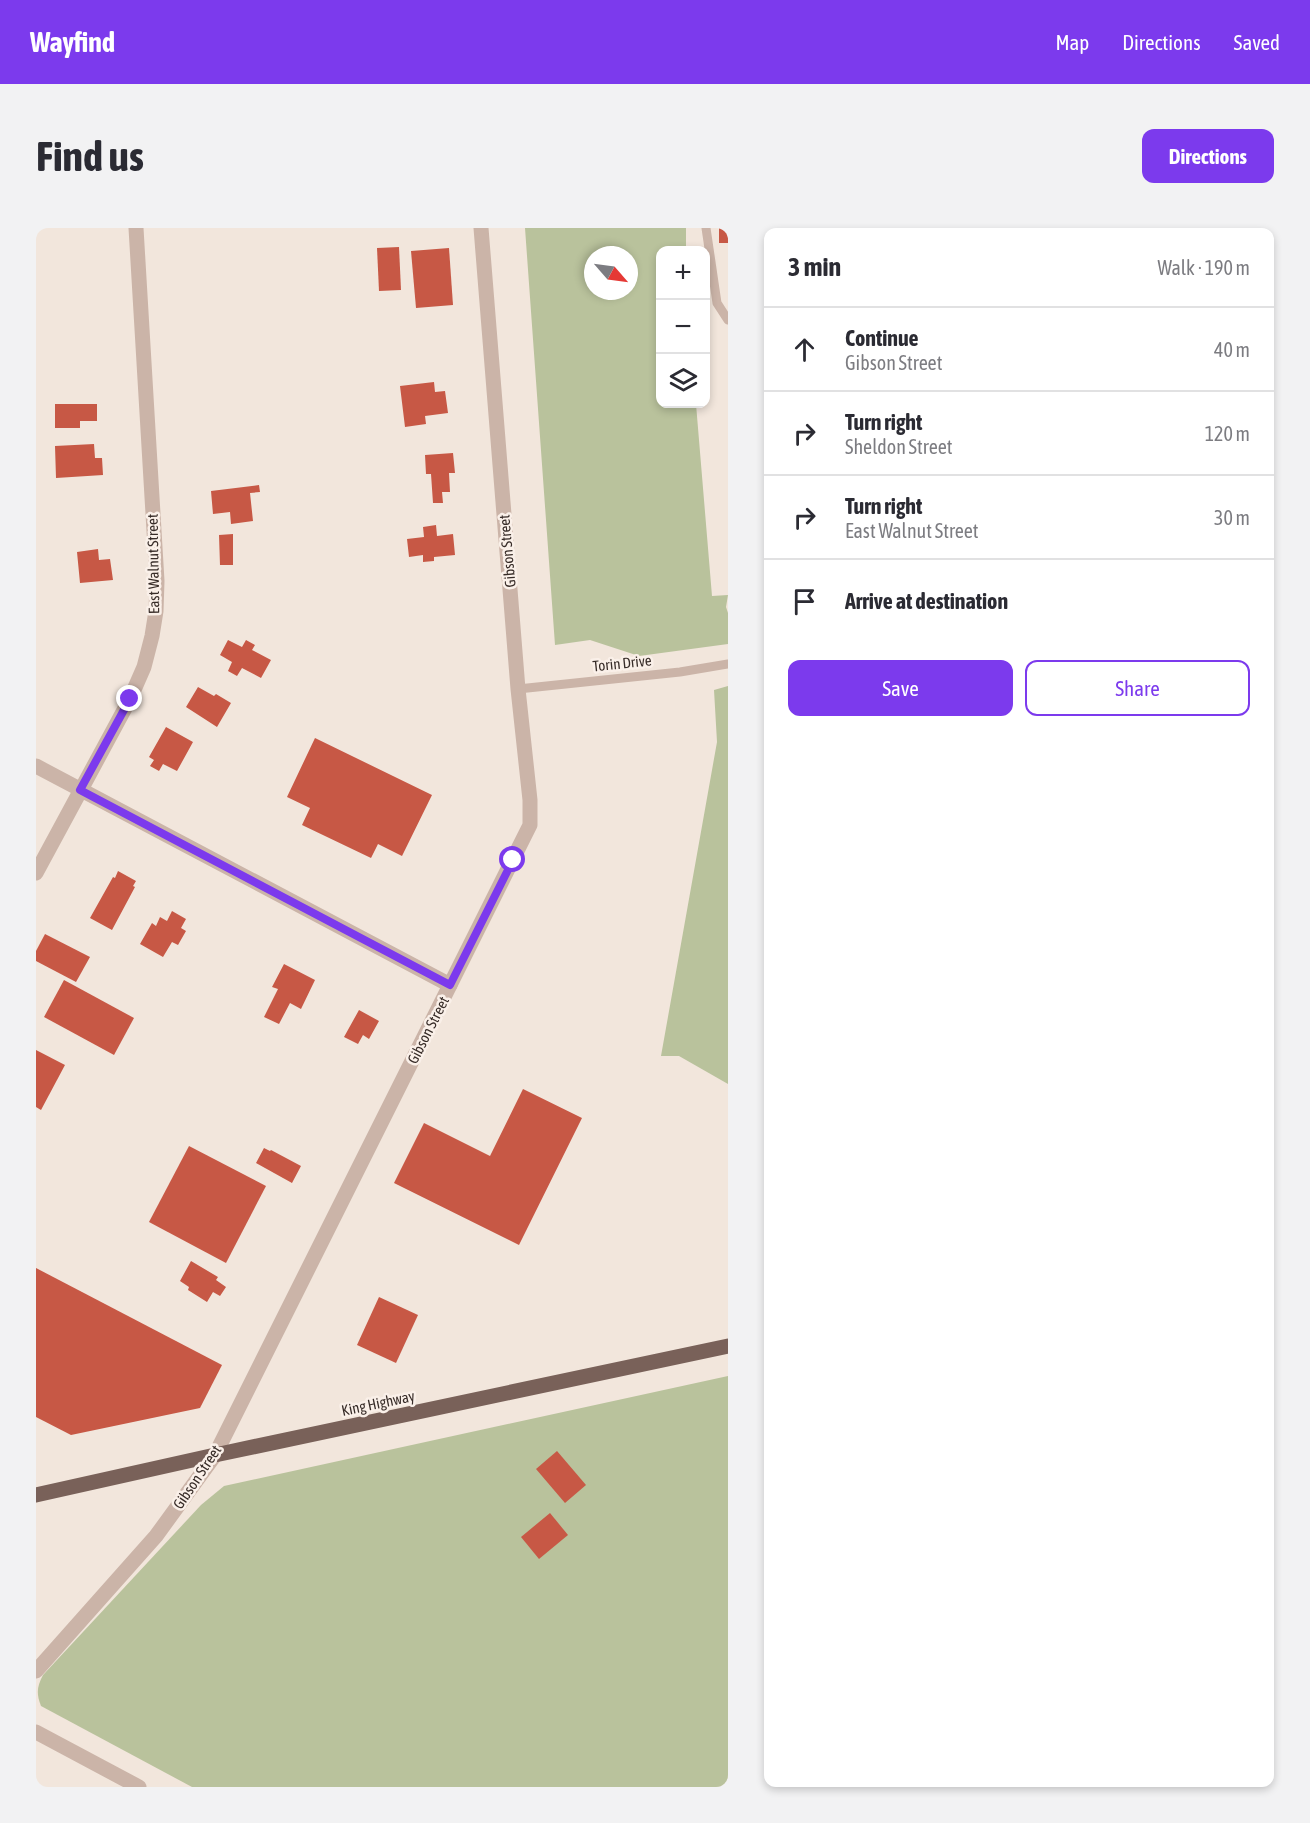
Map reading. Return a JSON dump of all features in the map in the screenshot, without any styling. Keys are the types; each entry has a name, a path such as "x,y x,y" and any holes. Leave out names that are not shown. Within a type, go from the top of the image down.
{"main road":[{"name":"King Highway","path":"36,1495 728,1346"}],"street":[{"name":"East Walnut Street","path":"36,873 130,699 144,667 156,611 157,581 136,228"},
{"name":"Gibson Street","path":"36,1671 156,1536 215,1455 530,825 530,800 518,689 481,228"},
{"path":"36,766 450,985"},
{"path":"36,1732 130,1785"}],"lane":[{"path":"706,228 717,303 728,320"},
{"name":"Torin Drive","path":"518,689 680,672 728,664"}],"green space":[{"path":"525,228 686,228 686,246 656,246 656,408 696,408 712,596 728,595 726,607 728,644 639,656 590,640 555,645"},
{"path":"728,686 728,1084 679,1056 661,1056 717,742 714,690"},
{"path":"728,1376 728,1787 192,1787 41,1706 38,1690 43,1675 201,1505 224,1486"}],"building":[{"path":"719,228 728,228 728,243 719,243"},
{"path":"399,247 401,290 379,291 377,248"},
{"path":"449,248 453,305 416,308 411,251"},
{"path":"434,382 435,392 445,391 448,413 425,416 426,424 405,427 400,386"},
{"path":"55,404 97,404 97,421 80,421 80,428 55,428"},
{"path":"94,444 95,458 102,458 103,475 56,478 55,446"},
{"path":"453,453 455,473 449,473 450,492 442,492 443,503 433,503 431,474 426,474 425,455"},
{"path":"259,485 260,492 250,493 253,521 231,524 230,512 213,514 211,491"},
{"path":"436,525 437,536 453,534 455,555 434,557 434,561 423,562 423,555 409,557 407,539 424,537 423,527"},
{"path":"233,534 233,565 220,565 219,535"},
{"path":"98,549 99,560 110,559 113,580 80,583 77,552"},
{"path":"228,640 242,647 246,640 255,645 252,650 271,660 261,678 242,668 237,676 228,671 232,662 220,655"},
{"path":"198,687 231,703 217,727 186,707"},
{"path":"166,727 193,742 177,771 163,764 159,771 150,766 154,760 149,757"},
{"path":"315,738 432,795 402,856 378,844 371,858 302,825 310,808 287,797"},
{"path":"118,871 136,881 112,930 90,918"},
{"path":"172,911 186,919 181,928 186,931 178,945 172,942 163,957 140,944 152,923 156,926 160,917 167,921"},
{"path":"45,934 90,957 76,982 36,961 36,951"},
{"path":"284,964 315,980 301,1009 290,1003 279,1024 264,1017 278,989 272,987"},
{"path":"64,980 134,1018 114,1055 44,1017"},
{"path":"359,1010 379,1021 369,1039 363,1035 358,1044 344,1037"},
{"path":"36,1050 65,1065 41,1110 36,1107"},
{"path":"523,1089 582,1118 519,1245 394,1183 424,1123 490,1156"},
{"path":"189,1146 266,1186 226,1263 149,1222"},
{"path":"264,1148 301,1166 292,1183 256,1163"},
{"path":"191,1261 218,1277 216,1280 226,1287 220,1296 213,1292 207,1302 188,1290 189,1287 180,1281"},
{"path":"36,1268 222,1365 200,1408 71,1435 36,1417"},
{"path":"379,1297 418,1315 396,1363 357,1345"},
{"path":"557,1451 586,1485 565,1503 536,1469"},
{"path":"550,1513 568,1535 539,1559 521,1537"}],"route":[{"path":"130,699 80,790 450,985 513,860"}]}
